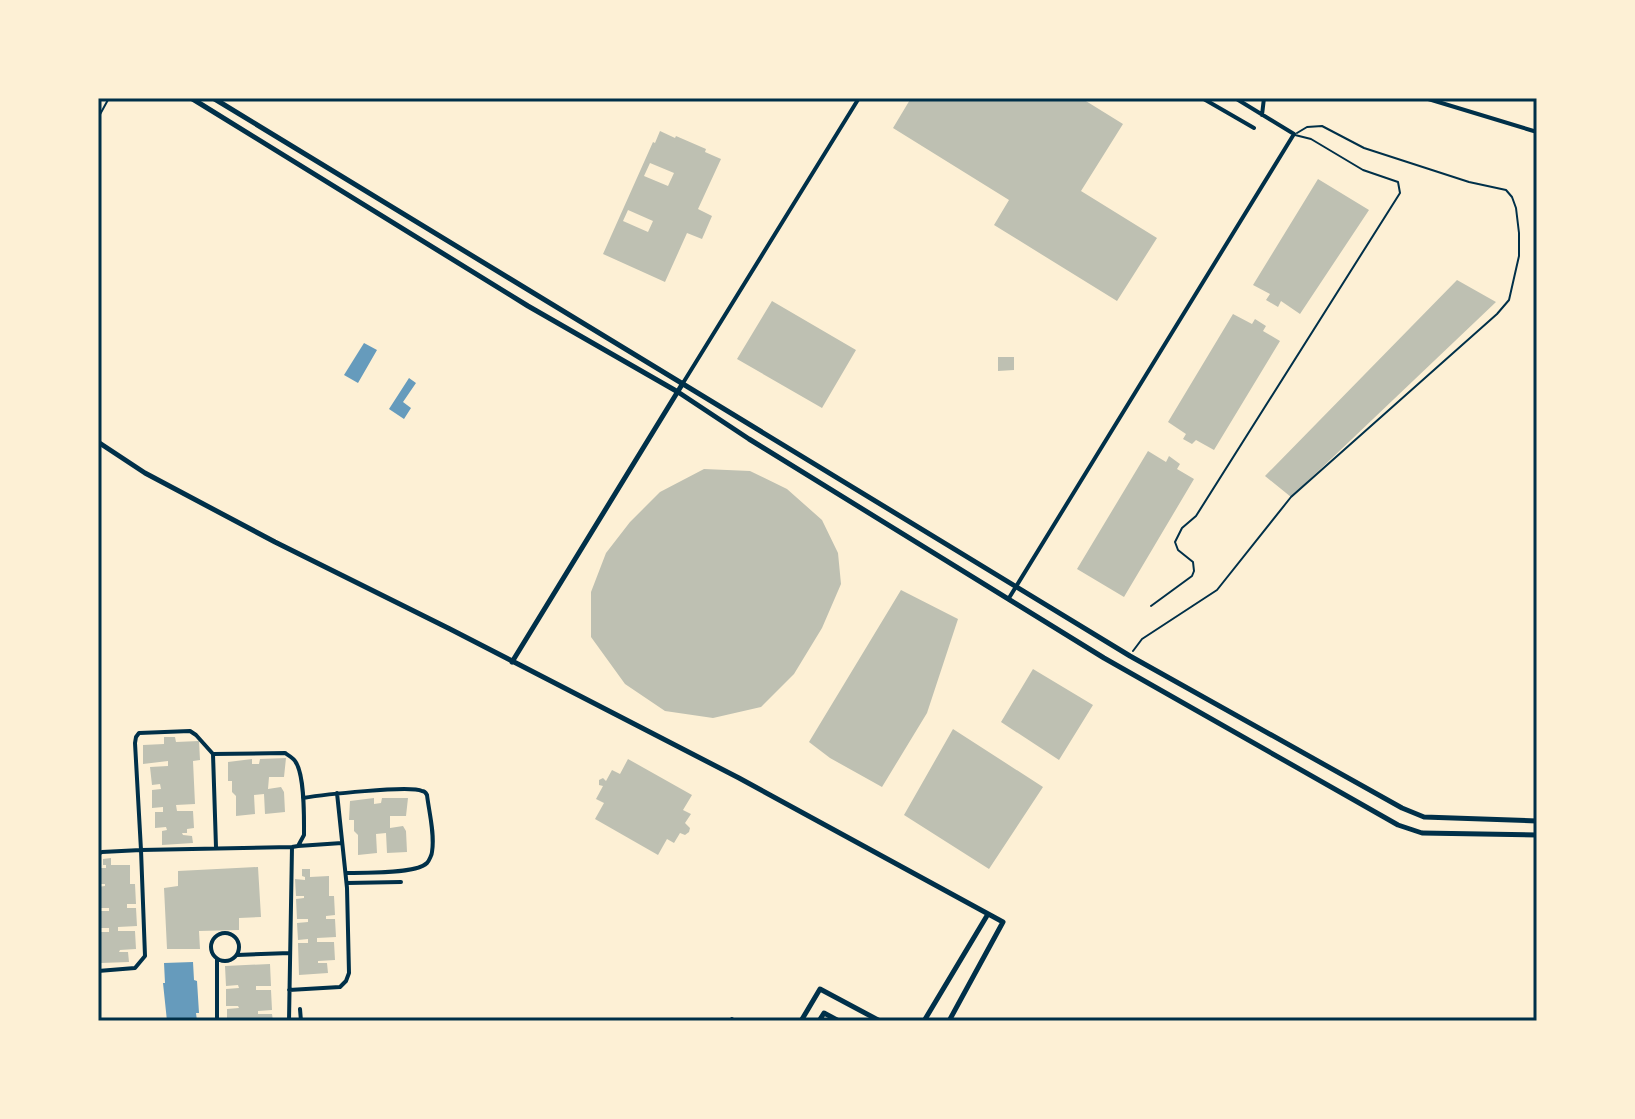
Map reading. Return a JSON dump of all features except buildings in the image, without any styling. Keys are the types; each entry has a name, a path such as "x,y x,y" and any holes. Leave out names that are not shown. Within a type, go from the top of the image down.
{"street":[{"path":"191,98 528,306 678,392 1104,658 1398,825 1422,833 1537,835"},
{"path":"213,98 1130,656 1402,808 1424,817 1537,821"},
{"path":"512,662 859,98"},
{"path":"1202,98 1254,128"},
{"path":"1009,598 1294,134 1235,98"},
{"path":"1262,115 1264,98"},
{"path":"1425,98 1537,132"},
{"path":"98,442 154,477 268,539 739,778 1003,922 949,1021"},
{"path":"98,971 135,968 145,956 136,737 139,733 190,731 213,754 216,847"},
{"path":"213,754 285,753 298,765 304,835 295,847 289,1021"},
{"path":"303,798 419,789 427,795 432,842 428,863 416,869 346,873"},
{"path":"289,990 340,987 349,973 347,883 337,793"},
{"path":"98,854 342,843"},
{"path":"347,883 401,882"},
{"path":"924,1021 988,914"},
{"path":"221,934 237,940 239,947 236,955 225,961 217,958 212,952 214,939 221,934"},
{"path":"236,955 290,953"},
{"path":"217,958 217,1021"},
{"path":"801,1021 820,989 880,1021"},
{"path":"300,1009 301,1021"},
{"path":"819,1021 824,1013 839,1021"}],"lane":[{"path":"1133,651 1142,639 1217,590 1291,497 1509,300 1519,256 1519,233 1516,208 1506,190 1469,182 1364,148 1322,126 1307,127 1294,134"},
{"path":"1151,606 1192,576 1193,562 1178,550 1175,542 1182,528 1196,516 1400,193 1398,182 1363,170 1311,139 1294,134"}],"path":[{"path":"98,118 109,98"}],"water":[{"path":"364,343 377,350 358,383 344,375"},
{"path":"409,378 416,383 403,402 411,408 404,419 389,409"},
{"path":"193,962 194,980 197,981 197,1021 167,1021 164,963"}]}
